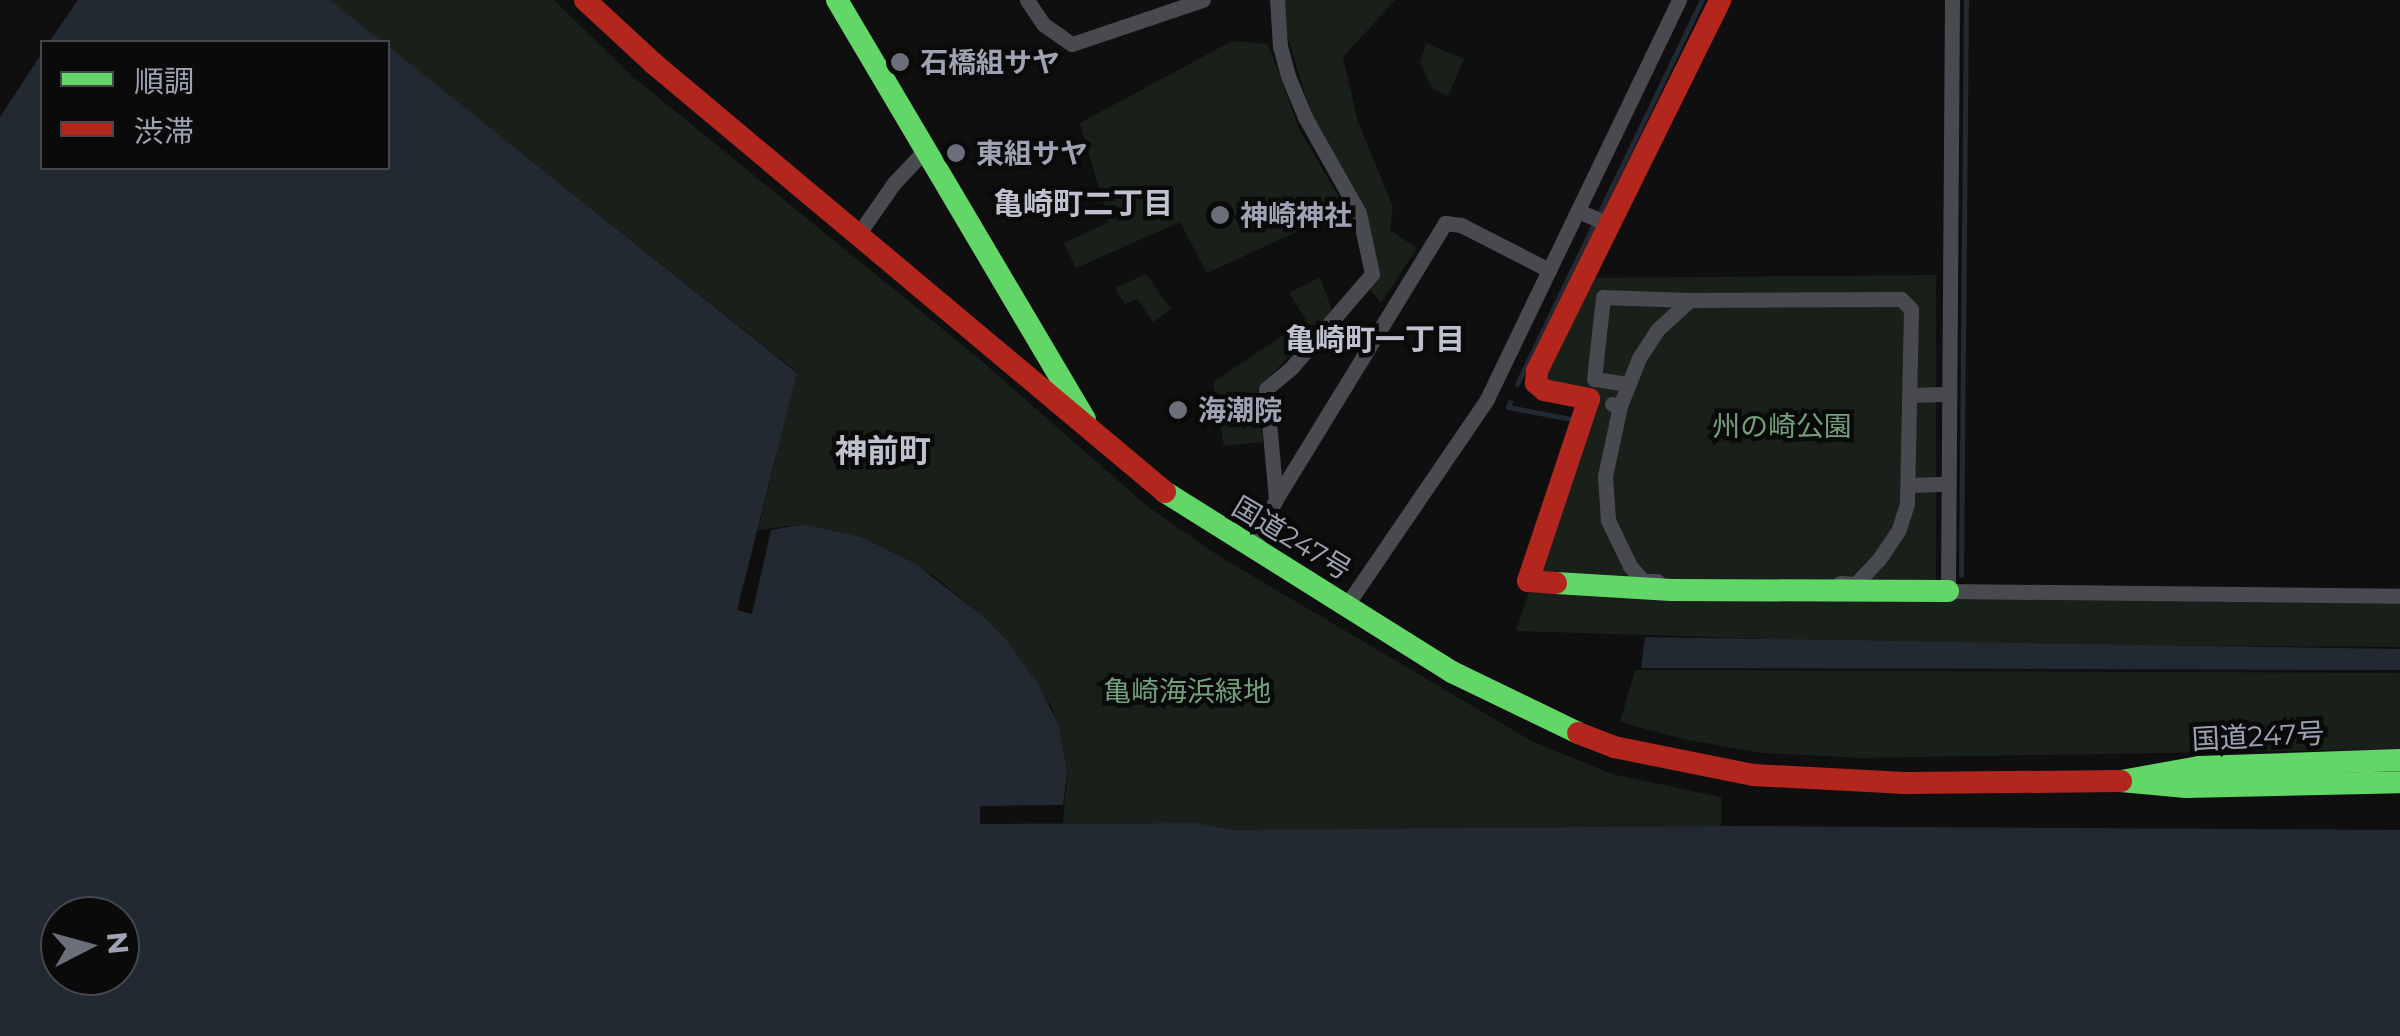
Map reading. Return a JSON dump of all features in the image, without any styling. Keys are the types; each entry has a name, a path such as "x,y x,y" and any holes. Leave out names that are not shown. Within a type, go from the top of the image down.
{"main road":[{"name":"国道247号","path":"585,0 1143,477 1452,672 1538,717 1614,747 1796,780 2121,781 2186,787 2400,782"},
{"path":"836,0 1092,430"},
{"path":"1720,0 1604,222 1536,377 1544,390 1590,399 1528,581 1672,590 1948,591"},
{"name":"国道247号","path":"2121,781 2199,767 2400,760"}],"street":[{"path":"1027,0 1043,24 1072,44 1203,0"},
{"path":"1276,498 1266,389 1292,367 1372,274 1359,213 1304,117 1288,76 1280,46 1277,0"},
{"path":"1346,606 1487,398 1679,0"},
{"path":"1952,0 1948,591 2400,596"},
{"path":"857,236 894,183 927,148"},
{"path":"1578,211 1604,222"},
{"path":"1252,549 1276,498 1444,223 1461,225 1549,270"},
{"path":"1627,384 1594,379 1602,297 1901,299 1911,309 1910,485 1904,516 1891,544 1856,584 1644,581 1622,552 1608,520 1605,476 1616,405 1658,330 1690,300"},
{"path":"1910,395 1940,394"},
{"path":"1910,485 1940,484"}],"green space":[{"name":"亀崎海浜緑地","path":"330,0 554,0 632,76 977,357 1147,506 1219,556 1533,742 1612,774 1721,797 1721,826 1234,831 1196,823 1063,823 1067,771 1059,725 1050,704 983,616 934,576 861,537 805,524 758,530 797,372 390,48 390,40 380,40"},
{"path":"1282,0 1395,0 1343,57 1358,122 1393,207 1390,230 1417,248 1381,303 1371,290 1375,256 1311,113 1283,23"},
{"name":"神崎神社","path":"1232,41 1268,44 1300,131 1346,209 1207,273 1180,222 1076,268 1064,243 1109,222 1080,123"},
{"path":"1426,43 1464,59 1448,96 1432,88 1420,63"},
{"path":"1146,274 1171,309 1153,322 1137,299 1125,304 1115,288"},
{"name":"州の崎公園","path":"1936,275 1936,597 2400,601 2400,647 1934,644 1516,631 1592,406 1545,378 1589,278"},
{"path":"1320,277 1332,311 1258,389 1263,442 1224,446 1213,382 1306,320 1289,293"},
{"path":"1635,670 2400,673 2400,749 1862,758 1762,753 1683,739 1620,722"}],"shaded area":[{"path":"78,0 330,0 380,40 50,40"},
{"path":"390,48 797,373 737,610 752,614 771,530 805,524 861,537 914,563 983,616 1038,684 1059,725 1067,771 1063,805 980,806 980,824 1196,823 1234,830 1721,826 2400,830 2400,1036 0,1036 0,117 40,56 40,170 390,170"},
{"path":"1645,637 2400,649 2400,670 1641,668"}],"waterway":[{"path":"1517,384 1702,0"},
{"path":"1961,575 1966,0"},
{"path":"1510,402 1508,407 1571,419"}],"traffic: fast":[{"path":"837,0 1085,419"},
{"path":"1165,492 1452,672 1578,733"},
{"path":"1556,583 1671,590 1948,591"},
{"path":"2400,760 2199,767 2121,781 2186,787 2400,782"}],"traffic: jam":[{"path":"585,0 653,63 1165,492"},
{"path":"1556,583 1528,581 1589,399 1544,390 1536,383 1537,371 1720,0"},
{"path":"1578,733 1614,747 1753,775 1905,783 2121,781"}],"place":[{"name":"石橋組サヤ","path":"900,62"},
{"name":"東組サヤ","path":"956,153"},
{"name":"神崎神社","path":"1220,215"},
{"name":"海潮院","path":"1178,410"}],"district":[{"name":"亀崎町二丁目","path":"1083,204"},
{"name":"亀崎町一丁目","path":"1375,340"},
{"name":"神前町","path":"883,451"}]}
